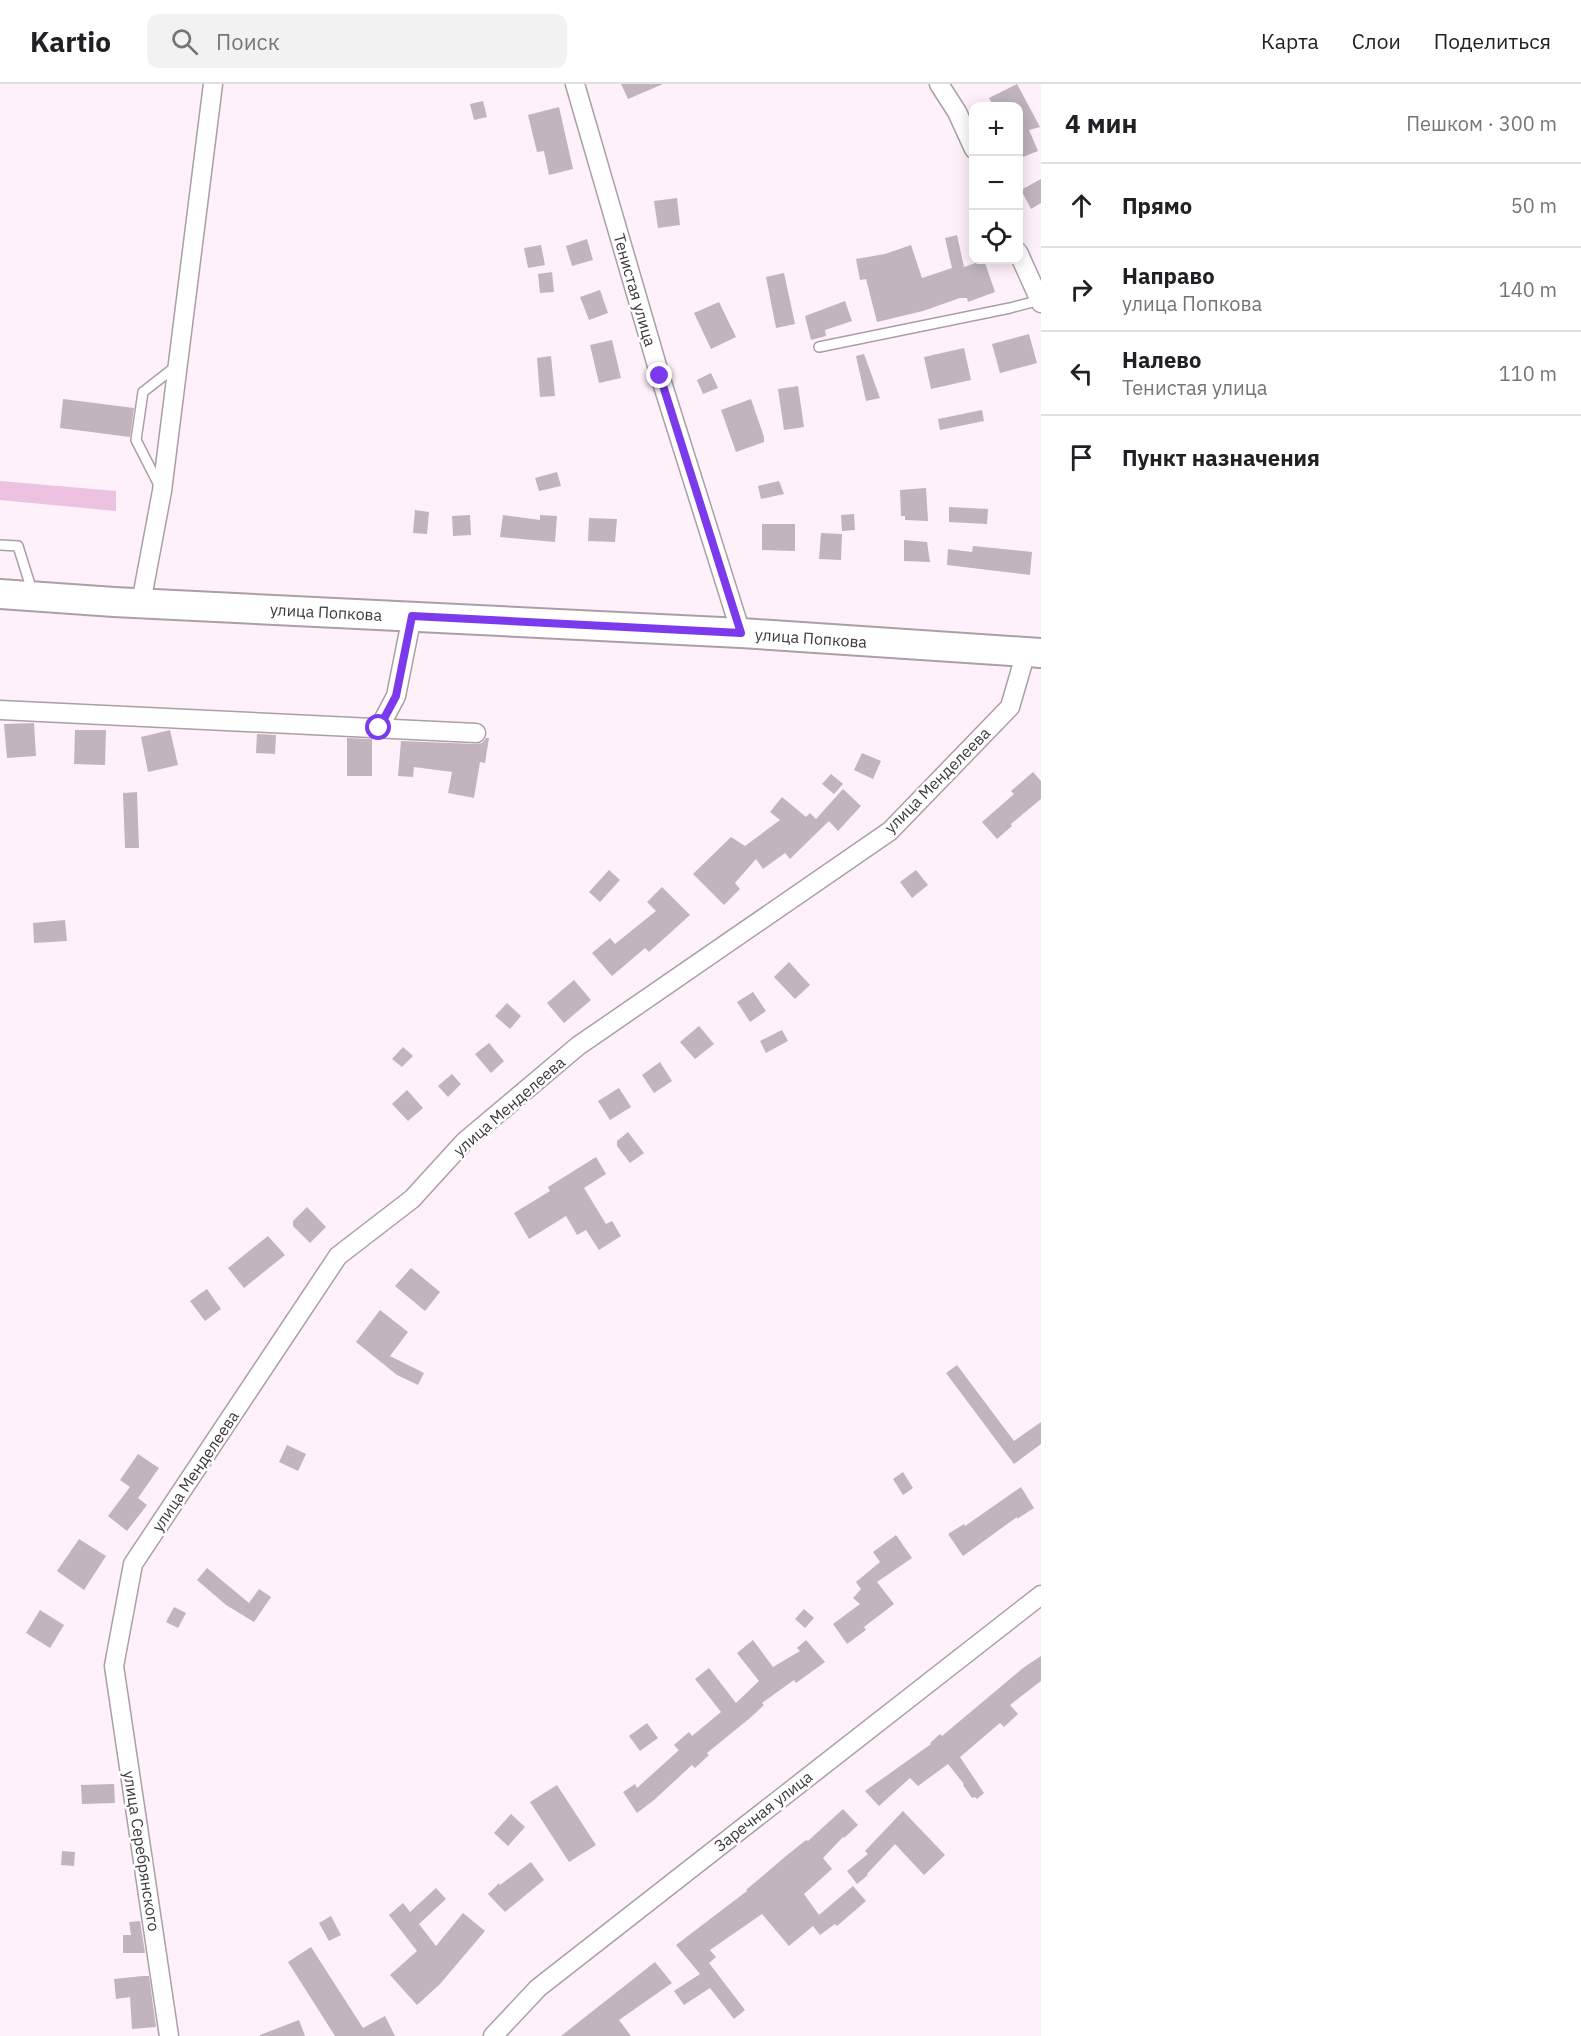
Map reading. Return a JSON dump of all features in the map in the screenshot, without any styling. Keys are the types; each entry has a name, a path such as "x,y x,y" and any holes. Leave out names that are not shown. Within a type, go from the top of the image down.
{"main road":[{"name":"улица Попкова","path":"0,594 128,603 741,633 1034,652"}],"street":[{"path":"128,603 162,492 180,363 213,84"},
{"name":"Тенистая улица","path":"575,84 660,376 741,633"},
{"path":"939,84 957,112 969,138"},
{"path":"1023,263 1040,302"},
{"path":"379,728 396,696 412,616"},
{"name":"улица Менделеева","path":"114,1666 133,1564 338,1256 412,1199 464,1142 578,1046 890,831 1010,706 1034,652"},
{"path":"0,710 476,733"},
{"name":"Заречная улица","path":"493,2036 538,1988 1041,1595"},
{"name":"улица Серебрянского","path":"114,1666 169,2036"}],"lane":[{"path":"819,347 1040,302"},
{"path":"162,492 136,440 143,392 180,363"},
{"path":"0,545 18,546 34,596"}],"shaded area":[{"path":"0,481 116,491 116,511 0,500"}],"building":[{"path":"621,84 663,84 628,99"},
{"path":"1017,84 1040,127 1029,130 1038,151 1023,157 1023,102 992,102 989,98"},
{"path":"483,101 487,117 474,120 470,104"},
{"path":"559,107 573,169 549,175 544,151 537,152 528,115"},
{"path":"1041,179 1041,203 1031,209 1023,194 1023,189"},
{"path":"677,198 680,225 658,228 654,201"},
{"path":"957,235 964,267 985,264 995,292 968,302 967,298 960,298 923,311 877,322 866,279 860,280 856,259 885,254 911,245 922,278 952,268 945,238"},
{"path":"587,239 593,260 572,266 566,246"},
{"path":"541,245 545,265 528,268 524,248"},
{"path":"552,272 554,292 540,293 538,274"},
{"path":"784,273 795,324 776,328 766,277"},
{"path":"600,290 608,313 589,320 580,297"},
{"path":"845,301 852,321 825,330 826,336 811,340 805,316"},
{"path":"719,302 736,337 711,349 694,313"},
{"path":"1029,334 1037,363 1000,373 992,344"},
{"path":"612,340 621,378 599,383 590,345"},
{"path":"964,348 971,380 931,389 924,357"},
{"path":"864,354 880,398 866,401 856,356"},
{"path":"551,356 555,396 540,397 537,358"},
{"path":"711,373 718,388 703,394 697,380"},
{"path":"798,386 804,427 784,430 778,389"},
{"path":"63,399 134,408 130,437 60,428"},
{"path":"751,399 764,442 736,452 721,410"},
{"path":"982,410 984,421 940,430 938,419"},
{"path":"557,472 561,486 539,491 535,478"},
{"path":"779,481 784,494 761,499 758,486"},
{"path":"926,488 928,521 905,520 905,516 901,516 900,490"},
{"path":"949,507 988,509 987,524 949,522"},
{"path":"415,510 429,512 427,534 413,533"},
{"path":"854,514 855,530 842,531 841,515"},
{"path":"470,515 471,535 453,536 452,516"},
{"path":"503,515 540,520 540,515 557,516 555,542 500,537"},
{"path":"589,518 617,519 615,542 588,541"},
{"path":"762,524 795,524 795,551 762,550"},
{"path":"821,533 842,534 841,560 819,559"},
{"path":"904,540 927,542 930,562 904,561"},
{"path":"973,546 1032,552 1030,575 947,565 948,549 972,552"},
{"path":"34,723 36,756 7,758 4,724"},
{"path":"75,730 106,730 105,765 74,764"},
{"path":"170,730 178,765 148,772 141,737"},
{"path":"257,734 276,735 275,754 256,753"},
{"path":"347,738 372,739 372,776 347,776"},
{"path":"489,738 485,763 480,762 474,798 448,793 452,772 414,767 413,777 398,776 401,741 475,744 482,743"},
{"path":"862,753 881,761 873,779 854,770"},
{"path":"1033,772 1041,781 1041,799 997,839 982,822 1014,794 1011,791"},
{"path":"831,774 843,784 834,794 822,784"},
{"path":"843,789 861,806 838,831 829,821 790,859 785,853 763,869 756,859 735,883 740,889 724,905 693,874 731,837 745,846 780,820 770,812 782,797 806,817 810,813 816,819"},
{"path":"137,792 139,848 125,848 123,793"},
{"path":"609,870 620,880 600,902 589,892"},
{"path":"916,870 928,885 912,898 900,882"},
{"path":"662,887 690,915 649,952 645,948 612,976 592,953 610,938 615,944 656,911 647,902"},
{"path":"65,920 67,941 34,943 33,923"},
{"path":"789,962 810,985 795,999 774,977"},
{"path":"574,980 591,1000 564,1023 547,1003"},
{"path":"753,992 766,1011 750,1022 737,1002"},
{"path":"507,1003 521,1016 510,1029 495,1016"},
{"path":"699,1026 714,1044 695,1059 680,1042"},
{"path":"782,1030 788,1041 766,1053 760,1041"},
{"path":"489,1043 504,1061 491,1073 475,1054"},
{"path":"403,1047 413,1056 402,1067 392,1059"},
{"path":"660,1062 672,1081 654,1093 642,1075"},
{"path":"452,1074 461,1084 448,1097 438,1086"},
{"path":"619,1088 631,1107 610,1120 598,1101"},
{"path":"407,1090 423,1108 408,1121 392,1104"},
{"path":"628,1132 644,1153 630,1163 617,1146 617,1141"},
{"path":"596,1157 606,1174 584,1188 606,1224 612,1221 621,1236 599,1250 586,1230 577,1235 566,1216 529,1239 514,1213 550,1191 548,1187"},
{"path":"307,1207 326,1227 310,1243 293,1226 293,1221"},
{"path":"268,1236 285,1255 244,1288 228,1268"},
{"path":"411,1268 440,1292 425,1311 395,1286"},
{"path":"207,1289 221,1309 205,1321 190,1301"},
{"path":"380,1310 408,1332 390,1356 424,1373 418,1385 397,1375 356,1342"},
{"path":"957,1365 1014,1441 1041,1422 1041,1444 1014,1464 946,1373"},
{"path":"287,1445 306,1454 298,1471 279,1462"},
{"path":"138,1454 159,1468 138,1498 147,1505 127,1531 108,1516 130,1487 120,1480"},
{"path":"903,1472 913,1488 903,1495 893,1479"},
{"path":"1021,1487 1034,1508 1017,1519 1017,1517 963,1556 948,1534 964,1524 965,1526"},
{"path":"896,1535 912,1558 877,1582 894,1604 864,1627 866,1630 847,1644 833,1624 860,1604 853,1598 861,1589 856,1582 880,1562 873,1552"},
{"path":"79,1539 106,1556 84,1590 57,1571"},
{"path":"207,1568 249,1603 259,1589 271,1597 254,1622 226,1605 197,1580"},
{"path":"174,1607 186,1613 178,1628 166,1622"},
{"path":"804,1609 814,1618 805,1628 795,1619"},
{"path":"40,1610 64,1625 50,1648 26,1633"},
{"path":"753,1640 773,1667 800,1651 797,1648 806,1640 825,1662 796,1683 794,1680 762,1703 764,1705 707,1753 709,1755 695,1768 692,1765 637,1813 623,1792 635,1784 637,1788 679,1750 674,1745 689,1732 692,1736 721,1712 695,1679 709,1668 736,1703 759,1681 737,1653"},
{"path":"1041,1656 1041,1681 1010,1705 1018,1714 1004,1727 1000,1723 960,1757 984,1793 977,1799 972,1798 948,1764 918,1786 910,1778 879,1806 865,1791 931,1744 940,1734 942,1736 1023,1668"},
{"path":"647,1723 658,1738 640,1751 629,1736"},
{"path":"114,1784 115,1803 82,1804 81,1785"},
{"path":"557,1785 596,1845 569,1862 530,1802"},
{"path":"843,1809 858,1825 823,1858 832,1869 804,1894 819,1915 853,1886 866,1901 837,1926 835,1924 820,1935 813,1926 789,1946 762,1914 710,1950 716,1957 709,1963 745,2010 734,2019 710,1988 684,2005 674,1991 700,1974 676,1945 747,1891"},
{"path":"903,1811 945,1855 924,1875 895,1844 857,1884 847,1871 868,1854 865,1851"},
{"path":"511,1814 525,1827 508,1846 494,1833"},
{"path":"62,1851 75,1852 74,1866 61,1865"},
{"path":"531,1862 544,1880 505,1912 488,1894 499,1883 500,1885"},
{"path":"436,1888 446,1899 419,1924 436,1946 463,1913 485,1931 440,1984 417,2005 390,1975 417,1951 389,1915 403,1903 410,1912"},
{"path":"331,1916 341,1935 329,1941 319,1923"},
{"path":"140,1921 145,1953 123,1953 123,1935 131,1935 129,1922"},
{"path":"311,1947 363,2028 385,2016 395,2036 335,2036 288,1962"},
{"path":"655,1962 672,1983 619,2020 631,2036 561,2036"},
{"path":"149,1976 156,2027 132,2029 130,1997 116,1999 114,1979"},
{"path":"299,2020 305,2036 260,2036 260,2035"}],"route":[{"path":"379,728 396,696 412,616 741,633 660,376"}]}
